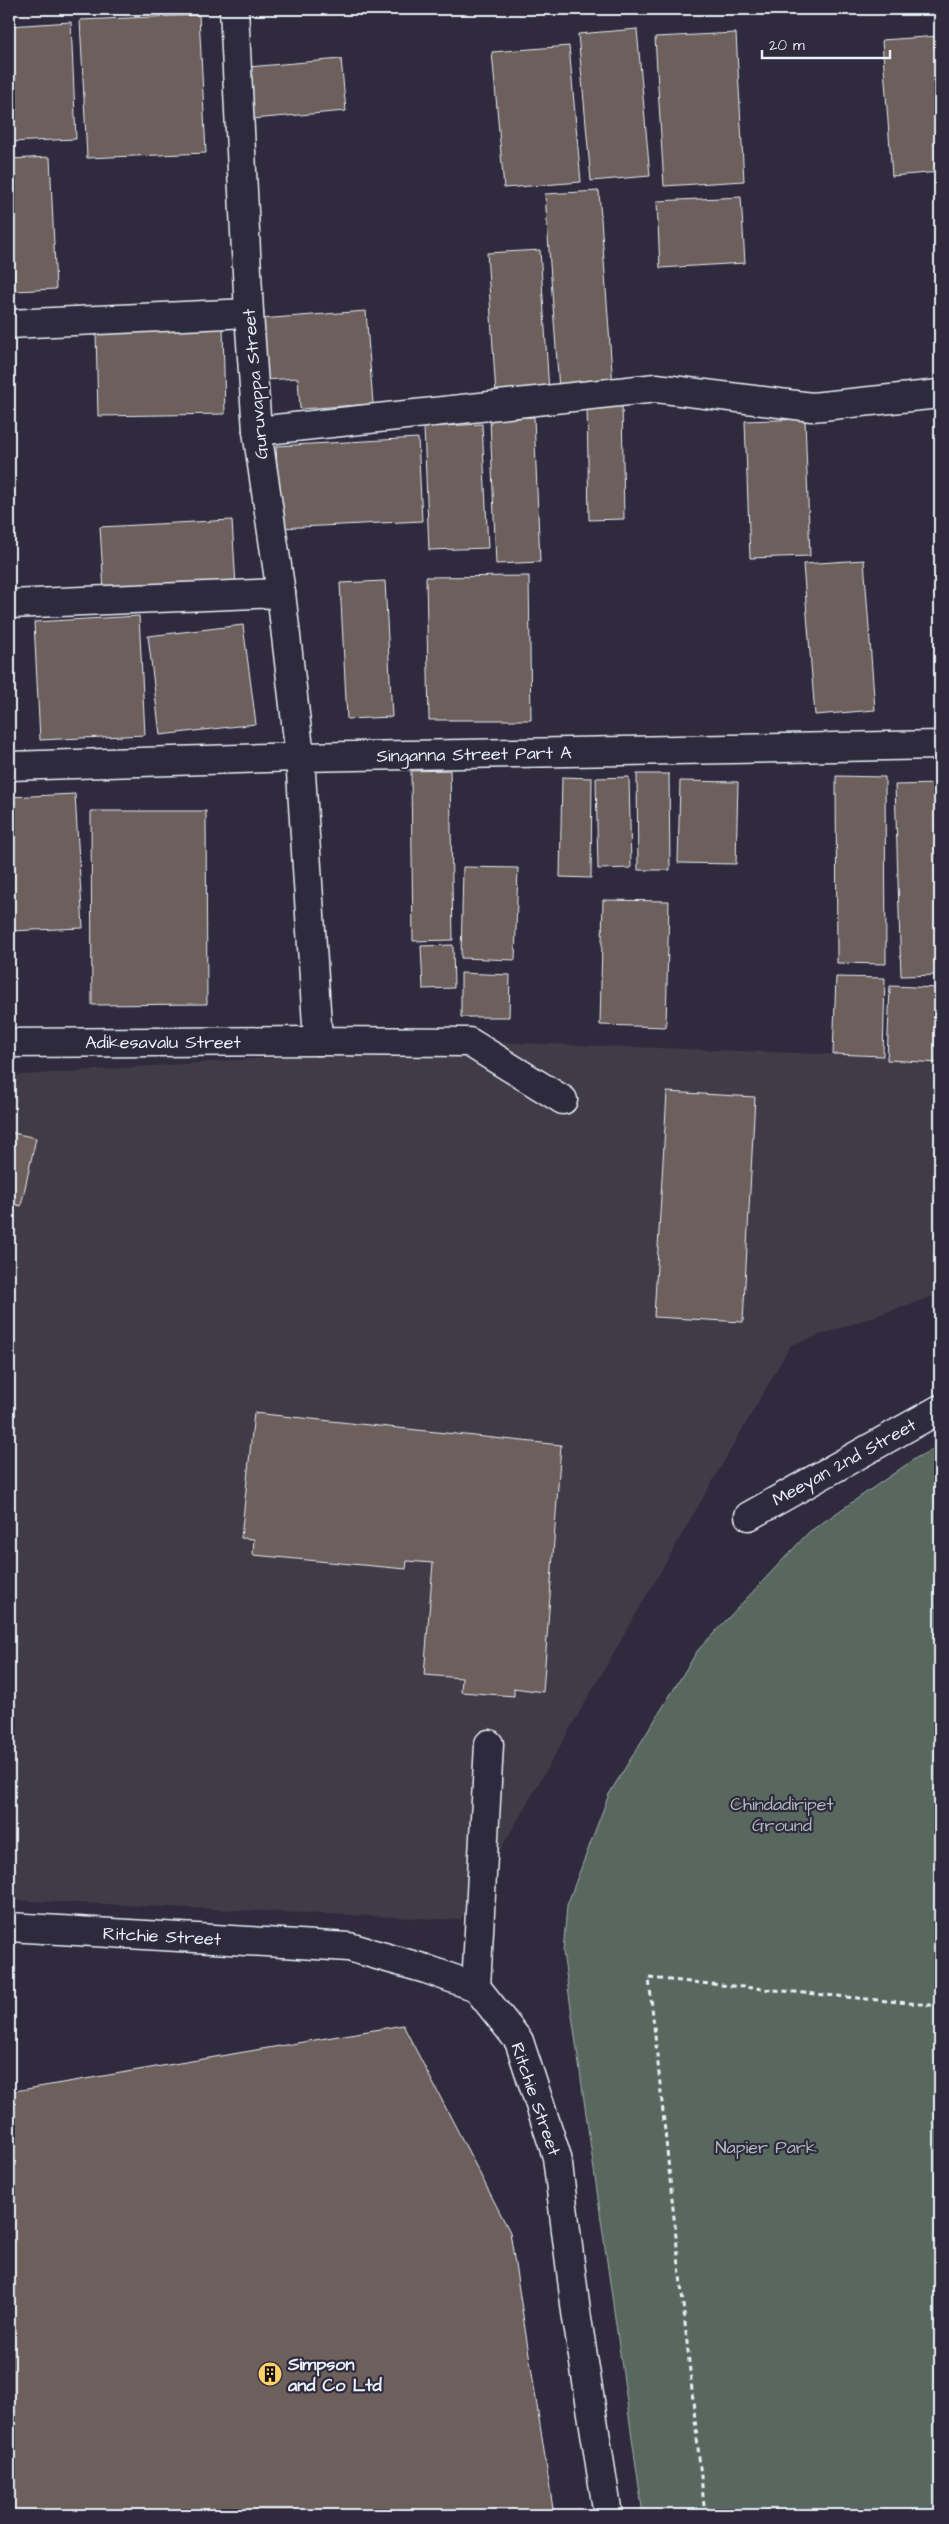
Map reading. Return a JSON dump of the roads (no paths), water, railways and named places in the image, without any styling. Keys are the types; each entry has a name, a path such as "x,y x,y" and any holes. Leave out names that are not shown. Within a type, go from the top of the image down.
{"street":[{"name":"Guruvappa Street","path":"234,9 249,313 258,431 281,593 300,758 318,1041"},
{"path":"9,324 249,313"},
{"path":"258,431 656,388 812,407 940,394"},
{"path":"9,604 281,593"},
{"name":"Singanna Street Part A","path":"9,766 940,744"},
{"name":"Adikesavalu Street","path":"9,1043 469,1042 563,1100"},
{"name":"Meeyan 2nd Street","path":"748,1516 940,1409"},
{"path":"476,1987 489,1744"},
{"name":"Ritchie Street","path":"9,1927 349,1947 426,1969 476,1987 519,2041 557,2157 576,2312 608,2515"}],"place":[{"name":"Simpson and Co Ltd","path":"270,2374"}],"park label":[{"name":"Chindadiripet Ground","path":"782,1814"},
{"name":"Napier Park","path":"766,2147"}]}
